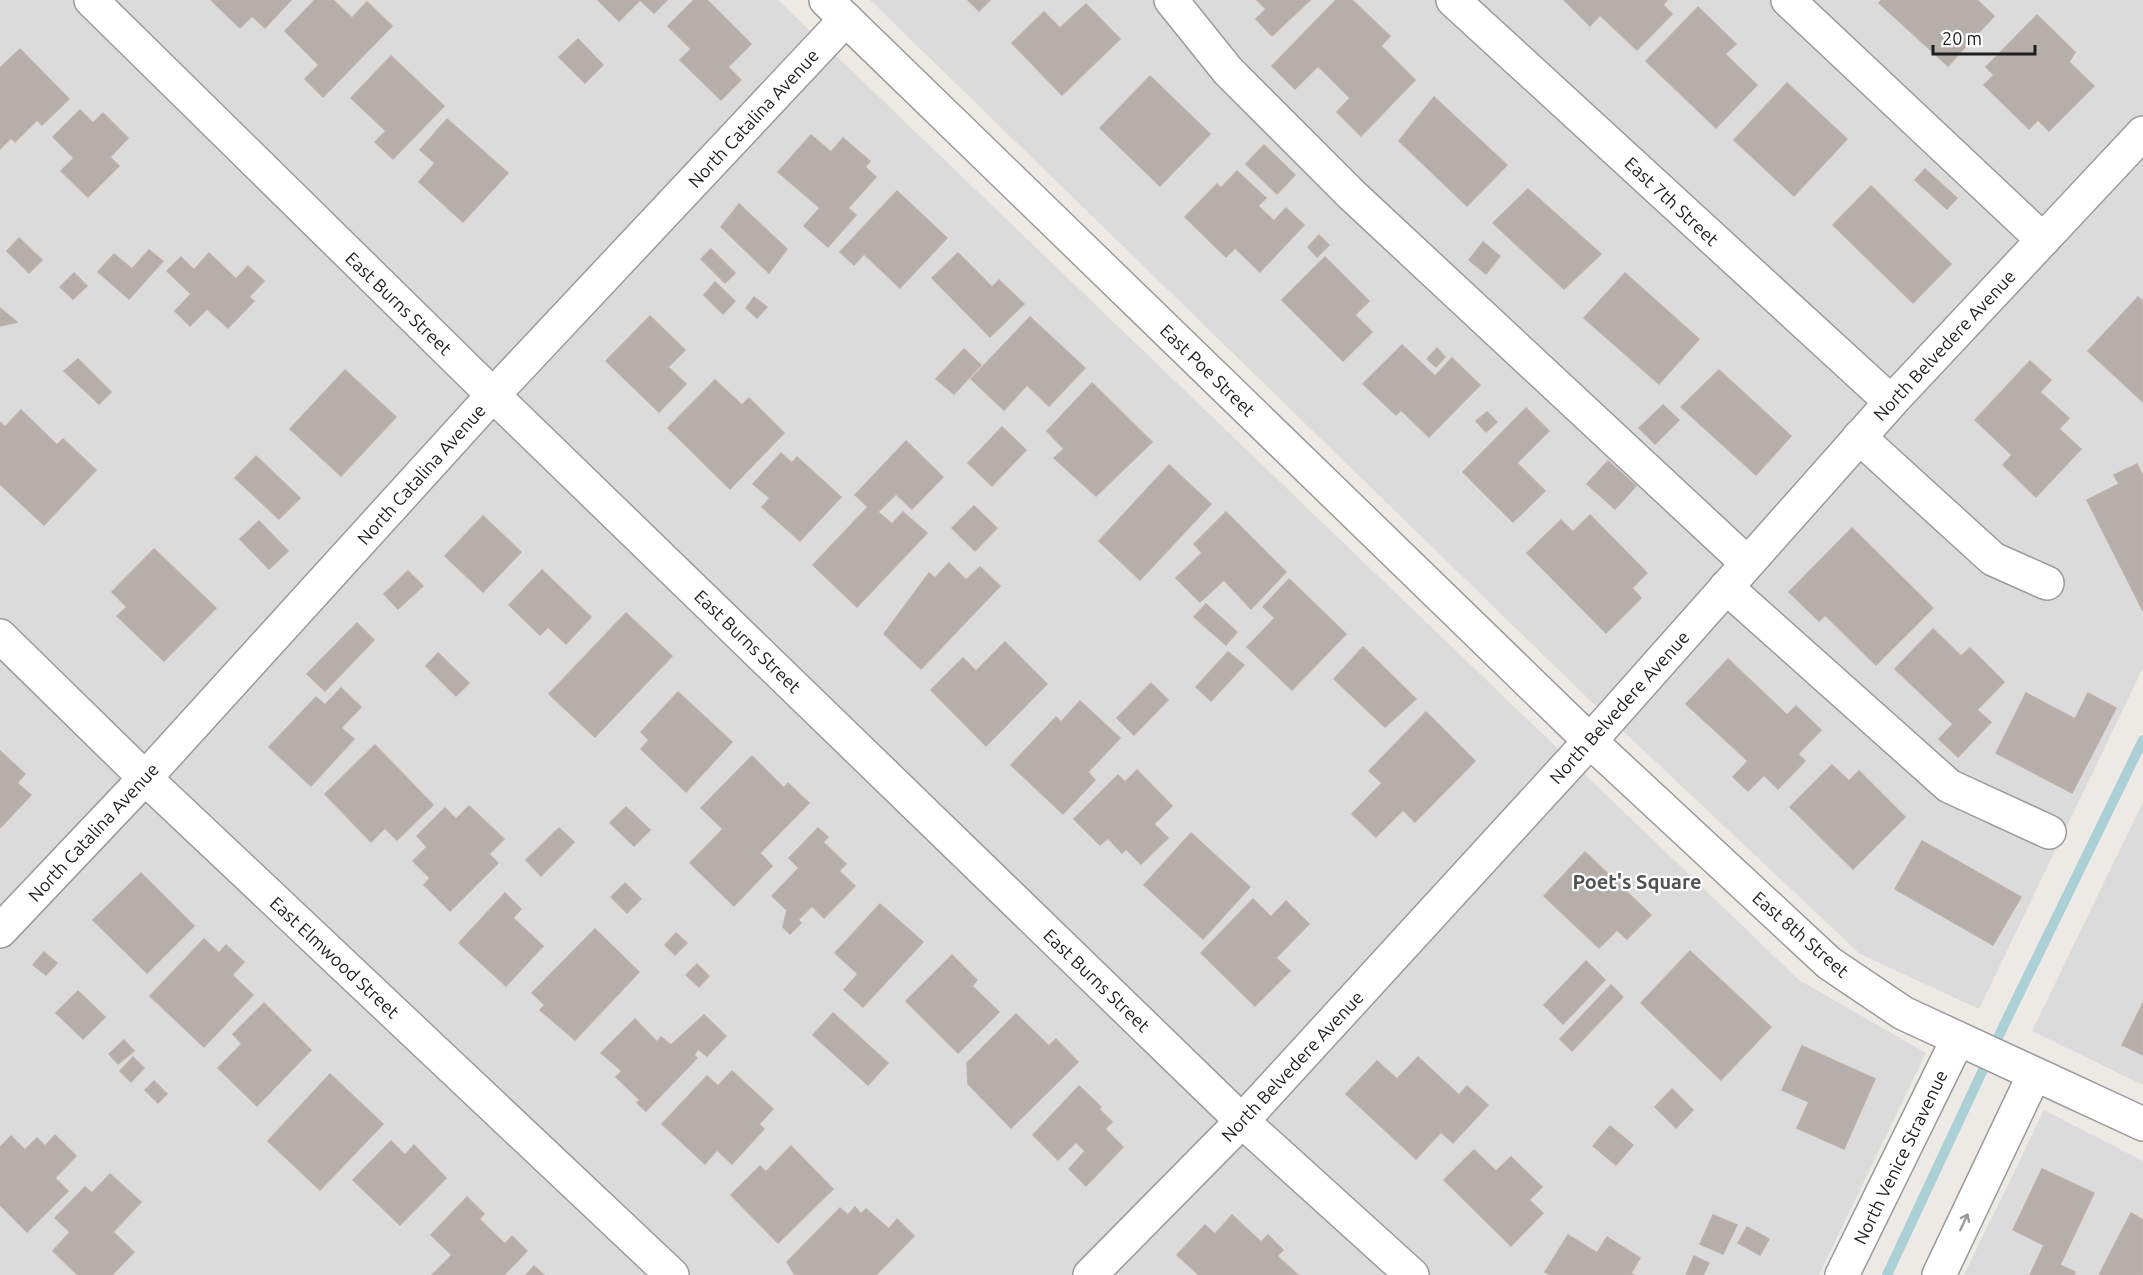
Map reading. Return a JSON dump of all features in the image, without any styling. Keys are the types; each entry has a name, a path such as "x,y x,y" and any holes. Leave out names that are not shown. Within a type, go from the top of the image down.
{"street":[{"name":"East Burns Street","path":"91,0 493,395 1242,1121 1412,1275"},
{"path":"1171,0 1228,71 1949,786 2049,832"},
{"name":"East 7th Street","path":"1453,0 1891,402"},
{"path":"1788,0 2043,240"},
{"name":"North Catalina Avenue","path":"0,931 144,778 493,395 836,10"},
{"name":"East Poe Street","path":"836,10 1590,741"},
{"name":"North Belvedere Avenue","path":"1090,1275 1242,1121 1590,741 1859,437 2143,133"},
{"path":"1859,437 1993,559 2047,583"},
{"name":"East Elmwood Street","path":"0,636 144,778 672,1275"},
{"name":"East 8th Street","path":"1590,741 1830,963 1903,1013 2143,1124"},
{"name":"North Venice Stravenue","path":"1842,1275 1958,1039"},
{"path":"1940,1275 2034,1075"}],"shaded area":[{"path":"0,0 778,0 1799,980 1926,1053 1819,1275 0,1275"},
{"path":"870,0 2143,0 2143,668 1979,1009 1860,954 1573,684"},
{"path":"2143,802 2143,1085 2032,1031"},
{"path":"2044,1110 2143,1161 2143,1275 1964,1275"}],"building":[{"path":"211,0 291,0 265,28 252,16 240,28"},
{"path":"315,0 333,0 352,18 367,2 392,26 323,97 305,79 319,65 285,31"},
{"path":"598,0 640,0 619,21"},
{"path":"640,0 667,0 654,13"},
{"path":"694,0 707,0 751,44 728,67 741,80 721,100 680,60 691,49 668,26"},
{"path":"968,0 990,0 979,11"},
{"path":"1257,0 1310,0 1272,36 1256,19 1266,9"},
{"path":"1336,0 1352,0 1390,36 1381,46 1415,80 1361,136 1337,112 1350,98 1318,66 1295,89 1272,66"},
{"path":"1564,0 1667,0 1663,5 1672,14 1637,50 1600,15 1590,26"},
{"path":"1882,0 1977,0 1994,16 1948,66 1879,3"},
{"path":"1086,4 1120,39 1062,95 1012,43 1044,12 1060,28"},
{"path":"1698,7 1736,44 1725,54 1757,85 1716,128 1646,61"},
{"path":"2037,15 2075,52 2069,62 2094,86 2049,131 2038,120 2029,129 1984,85 1994,75 1986,67"},
{"path":"578,39 603,65 585,83 559,57"},
{"path":"20,49 69,99 42,125 37,120 15,142 11,138 0,149 0,68"},
{"path":"391,56 444,106 393,159 375,142 386,131 351,98"},
{"path":"1150,76 1210,134 1160,186 1100,128"},
{"path":"1787,83 1847,139 1794,196 1734,140"},
{"path":"1434,97 1507,165 1467,206 1399,141"},
{"path":"80,110 93,123 103,113 128,138 110,157 119,166 88,197 61,171 74,158 53,137"},
{"path":"447,119 508,173 463,222 419,182 435,163 420,150"},
{"path":"811,135 831,152 843,138 870,161 865,167 876,177 848,208 856,215 828,247 804,226 820,208 778,172"},
{"path":"1264,145 1295,175 1277,194 1246,164"},
{"path":"1925,169 1957,198 1947,209 1915,180"},
{"path":"1237,171 1266,198 1258,206 1274,221 1286,208 1304,225 1260,272 1235,248 1226,257 1185,217 1217,184 1221,188"},
{"path":"1871,186 1951,264 1913,303 1833,225"},
{"path":"1528,189 1601,254 1564,289 1493,223"},
{"path":"897,191 947,238 900,288 864,254 854,265 840,252"},
{"path":"739,204 787,249 769,273 721,227"},
{"path":"1319,235 1329,245 1317,257 1308,247"},
{"path":"19,238 42,260 29,273 7,251"},
{"path":"1483,242 1500,256 1486,274 1469,260"},
{"path":"711,249 735,273 725,283 701,259"},
{"path":"149,250 163,261 129,299 98,272 114,254 132,269"},
{"path":"209,253 236,279 248,266 264,281 249,297 254,301 228,328 207,309 190,326 175,311 191,294 167,271 181,257 194,270"},
{"path":"958,253 992,287 999,280 1024,304 990,337 932,278"},
{"path":"1325,257 1369,301 1355,315 1372,332 1343,361 1282,300"},
{"path":"74,273 87,286 73,299 60,287"},
{"path":"1625,273 1699,339 1659,384 1584,318"},
{"path":"715,282 735,301 723,314 704,295"},
{"path":"754,297 767,307 757,318 746,308"},
{"path":"2138,297 2143,301 2143,402 2088,351"},
{"path":"0,308 17,322 0,326"},
{"path":"650,316 685,350 668,367 686,384 659,412 606,361"},
{"path":"1030,317 1085,368 1049,406 1027,385 1004,410 971,379"},
{"path":"1402,345 1435,376 1452,358 1480,385 1429,437 1401,410 1396,415 1363,384"},
{"path":"1437,348 1445,357 1436,367 1427,359"},
{"path":"964,349 981,365 954,394 936,379"},
{"path":"78,359 111,392 99,404 64,371"},
{"path":"2030,361 2051,380 2040,392 2069,418 2059,429 2081,449 2036,497 2003,465 2012,455 1975,420"},
{"path":"345,370 396,417 341,476 290,429"},
{"path":"1719,370 1791,436 1756,475 1681,407"},
{"path":"715,380 742,405 749,398 784,433 730,489 668,428"},
{"path":"1092,383 1152,442 1096,496 1054,458 1064,449 1047,431"},
{"path":"1663,405 1679,420 1655,444 1639,428"},
{"path":"1526,408 1549,431 1517,463 1545,491 1513,522 1463,472"},
{"path":"21,410 57,445 63,439 96,470 44,525 0,484 0,422 5,427"},
{"path":"1487,412 1497,422 1486,432 1476,421"},
{"path":"1002,427 1026,450 992,486 968,463"},
{"path":"906,441 943,477 912,509 896,494 878,512 892,524 903,512 927,533 857,607 813,565 868,507 855,495"},
{"path":"781,453 792,463 797,457 841,497 800,541 762,507 770,498 753,484"},
{"path":"256,456 300,498 279,519 235,478"},
{"path":"1608,461 1636,486 1615,509 1587,484"},
{"path":"2137,464 2143,476 2143,611 2087,500 2119,484 2114,475"},
{"path":"1169,465 1211,504 1140,580 1099,541"},
{"path":"974,506 997,528 975,551 952,528"},
{"path":"1226,512 1286,572 1251,609 1224,580 1200,602 1176,578 1202,553 1194,544"},
{"path":"1590,515 1647,573 1632,588 1641,598 1606,633 1527,553 1561,520 1573,532"},
{"path":"483,516 521,552 483,592 445,556"},
{"path":"259,521 288,551 269,569 240,539"},
{"path":"1852,528 1933,608 1876,665 1825,615 1819,621 1789,592"},
{"path":"154,549 216,608 164,661 117,616 127,607 112,592"},
{"path":"949,563 966,580 980,567 1000,586 921,669 884,634 929,573 935,578"},
{"path":"542,570 591,617 566,644 548,627 540,635 509,605"},
{"path":"408,571 423,586 398,609 384,594"},
{"path":"1289,579 1346,634 1292,690 1247,647 1275,618 1263,607"},
{"path":"1206,604 1237,632 1226,645 1194,617"},
{"path":"626,613 672,656 595,737 549,694"},
{"path":"357,623 374,640 325,691 307,674"},
{"path":"1933,629 1961,656 1970,648 2004,682 1977,710 1991,722 1958,757 1939,739 1953,724 1895,669"},
{"path":"1005,642 1047,684 986,746 931,690 963,658 976,671"},
{"path":"1363,647 1416,699 1385,727 1334,679"},
{"path":"1228,652 1244,665 1211,701 1196,687"},
{"path":"438,653 469,683 456,696 426,666"},
{"path":"1728,659 1787,715 1796,706 1821,730 1798,754 1805,761 1778,789 1764,775 1748,791 1733,777 1748,761 1686,704"},
{"path":"1151,683 1168,700 1134,735 1117,718"},
{"path":"341,688 361,707 341,728 354,739 311,786 269,747 316,697 325,705"},
{"path":"678,692 732,742 686,792 641,749 649,740 641,732"},
{"path":"2026,693 2075,719 2088,693 2116,708 2072,793 1996,753"},
{"path":"1080,701 1120,738 1088,772 1095,780 1063,814 1011,765 1056,717 1061,722"},
{"path":"1426,712 1475,761 1415,822 1403,810 1376,837 1352,814 1382,783 1369,771"},
{"path":"375,745 433,805 397,840 385,828 371,842 325,794"},
{"path":"0,751 25,774 17,783 31,795 0,828"},
{"path":"752,756 784,788 788,783 809,803 760,853 772,866 734,906 690,863 723,829 701,808"},
{"path":"1832,765 1849,781 1859,771 1905,817 1853,869 1790,807"},
{"path":"1137,770 1172,806 1154,824 1168,838 1141,864 1126,849 1122,853 1108,838 1100,845 1074,819 1118,775 1125,782"},
{"path":"469,806 504,839 489,854 498,863 450,911 424,885 430,878 413,861 427,847 417,836 445,808 456,819"},
{"path":"626,807 650,830 634,846 610,823"},
{"path":"559,828 574,842 541,876 526,860"},
{"path":"818,828 828,837 823,842 846,864 839,871 855,886 824,918 812,906 798,920 801,923 790,934 783,927 787,910 772,896 799,868 789,858"},
{"path":"1191,833 1250,887 1203,939 1144,885"},
{"path":"1922,841 2021,897 1993,945 1895,889"},
{"path":"1585,852 1651,915 1627,939 1617,930 1599,948 1544,896"},
{"path":"141,873 194,926 147,973 93,920"},
{"path":"625,883 641,899 627,913 611,897"},
{"path":"505,893 521,909 513,918 543,946 506,986 459,943"},
{"path":"1253,899 1271,917 1286,901 1309,924 1276,958 1290,971 1255,1006 1201,953"},
{"path":"880,904 923,942 863,1007 844,990 858,974 835,953"},
{"path":"595,929 639,972 575,1040 540,1010 545,1005 532,993"},
{"path":"676,933 687,943 675,955 665,945"},
{"path":"204,939 219,953 226,945 244,962 232,975 253,995 204,1047 150,996"},
{"path":"1690,951 1771,1027 1721,1080 1641,1003"},
{"path":"44,952 57,963 46,975 33,965"},
{"path":"952,955 977,980 972,986 999,1012 958,1053 906,1001"},
{"path":"1586,961 1605,980 1563,1024 1544,1005"},
{"path":"697,964 709,976 699,987 686,975"},
{"path":"1611,985 1623,997 1572,1051 1560,1039"},
{"path":"78,991 105,1017 83,1039 56,1013"},
{"path":"264,1003 311,1050 257,1106 218,1068 242,1044 233,1034"},
{"path":"2143,1003 2143,1055 2122,1045"},
{"path":"833,1013 888,1063 868,1085 813,1035"},
{"path":"1016,1014 1049,1046 1056,1039 1078,1062 1011,1128 968,1084 967,1063"},
{"path":"704,1015 726,1036 707,1056 698,1049 694,1055 697,1058 646,1111 637,1103 640,1100 616,1077 622,1071 601,1053 635,1019 657,1042 661,1037 671,1045"},
{"path":"124,1040 134,1051 118,1064 109,1054"},
{"path":"1802,1046 1875,1079 1844,1149 1797,1128 1809,1102 1782,1090"},
{"path":"133,1057 144,1068 131,1082 120,1071"},
{"path":"1418,1057 1459,1095 1467,1086 1488,1105 1453,1143 1441,1132 1416,1159 1346,1094 1377,1061 1397,1079"},
{"path":"732,1071 773,1109 759,1124 764,1129 732,1164 717,1150 705,1164 662,1124 707,1076 718,1086"},
{"path":"330,1074 383,1124 320,1190 268,1141"},
{"path":"154,1081 167,1094 158,1103 145,1090"},
{"path":"1079,1086 1101,1107 1099,1109 1112,1122 1105,1129 1123,1147 1086,1186 1069,1169 1085,1151 1076,1142 1058,1160 1033,1135"},
{"path":"1672,1089 1693,1110 1676,1128 1655,1107"},
{"path":"1610,1126 1633,1145 1616,1165 1593,1146"},
{"path":"55,1135 76,1156 55,1178 68,1191 27,1232 0,1205 0,1147 11,1136 25,1150 37,1138 45,1146"},
{"path":"391,1141 405,1155 414,1145 446,1178 400,1225 353,1180"},
{"path":"791,1146 833,1189 778,1243 731,1195 760,1166 766,1172"},
{"path":"1474,1150 1496,1171 1511,1157 1542,1187 1529,1200 1543,1213 1511,1246 1444,1180"},
{"path":"2042,1169 2094,1193 2060,1265 2075,1272 2074,1275 2030,1275 2044,1245 2013,1230"},
{"path":"110,1174 141,1202 113,1232 134,1252 112,1275 78,1275 53,1251 70,1232 55,1218 85,1187 92,1193"},
{"path":"467,1197 484,1214 479,1219 505,1244 512,1236 527,1251 504,1275 432,1275 452,1255 431,1235"},
{"path":"855,1207 861,1214 866,1209 889,1229 897,1219 914,1236 876,1275 795,1275 787,1262 840,1208 848,1215"},
{"path":"2131,1213 2143,1220 2143,1275 2099,1275"},
{"path":"1232,1215 1261,1242 1268,1235 1283,1250 1277,1256 1298,1275 1199,1275 1177,1255 1205,1225 1215,1234"},
{"path":"1713,1215 1737,1225 1723,1254 1700,1244"},
{"path":"1747,1227 1769,1239 1760,1255 1738,1243"},
{"path":"1568,1235 1597,1253 1607,1237 1640,1258 1631,1273 1634,1275 1550,1275 1545,1272"},
{"path":"1694,1256 1709,1263 1703,1275 1686,1275"},
{"path":"534,1266 544,1275 526,1275"}],"waterway":[{"path":"1887,1275 2003,1027 2143,740"}],"district":[{"name":"Poet's Square","path":"1637,881"}]}
